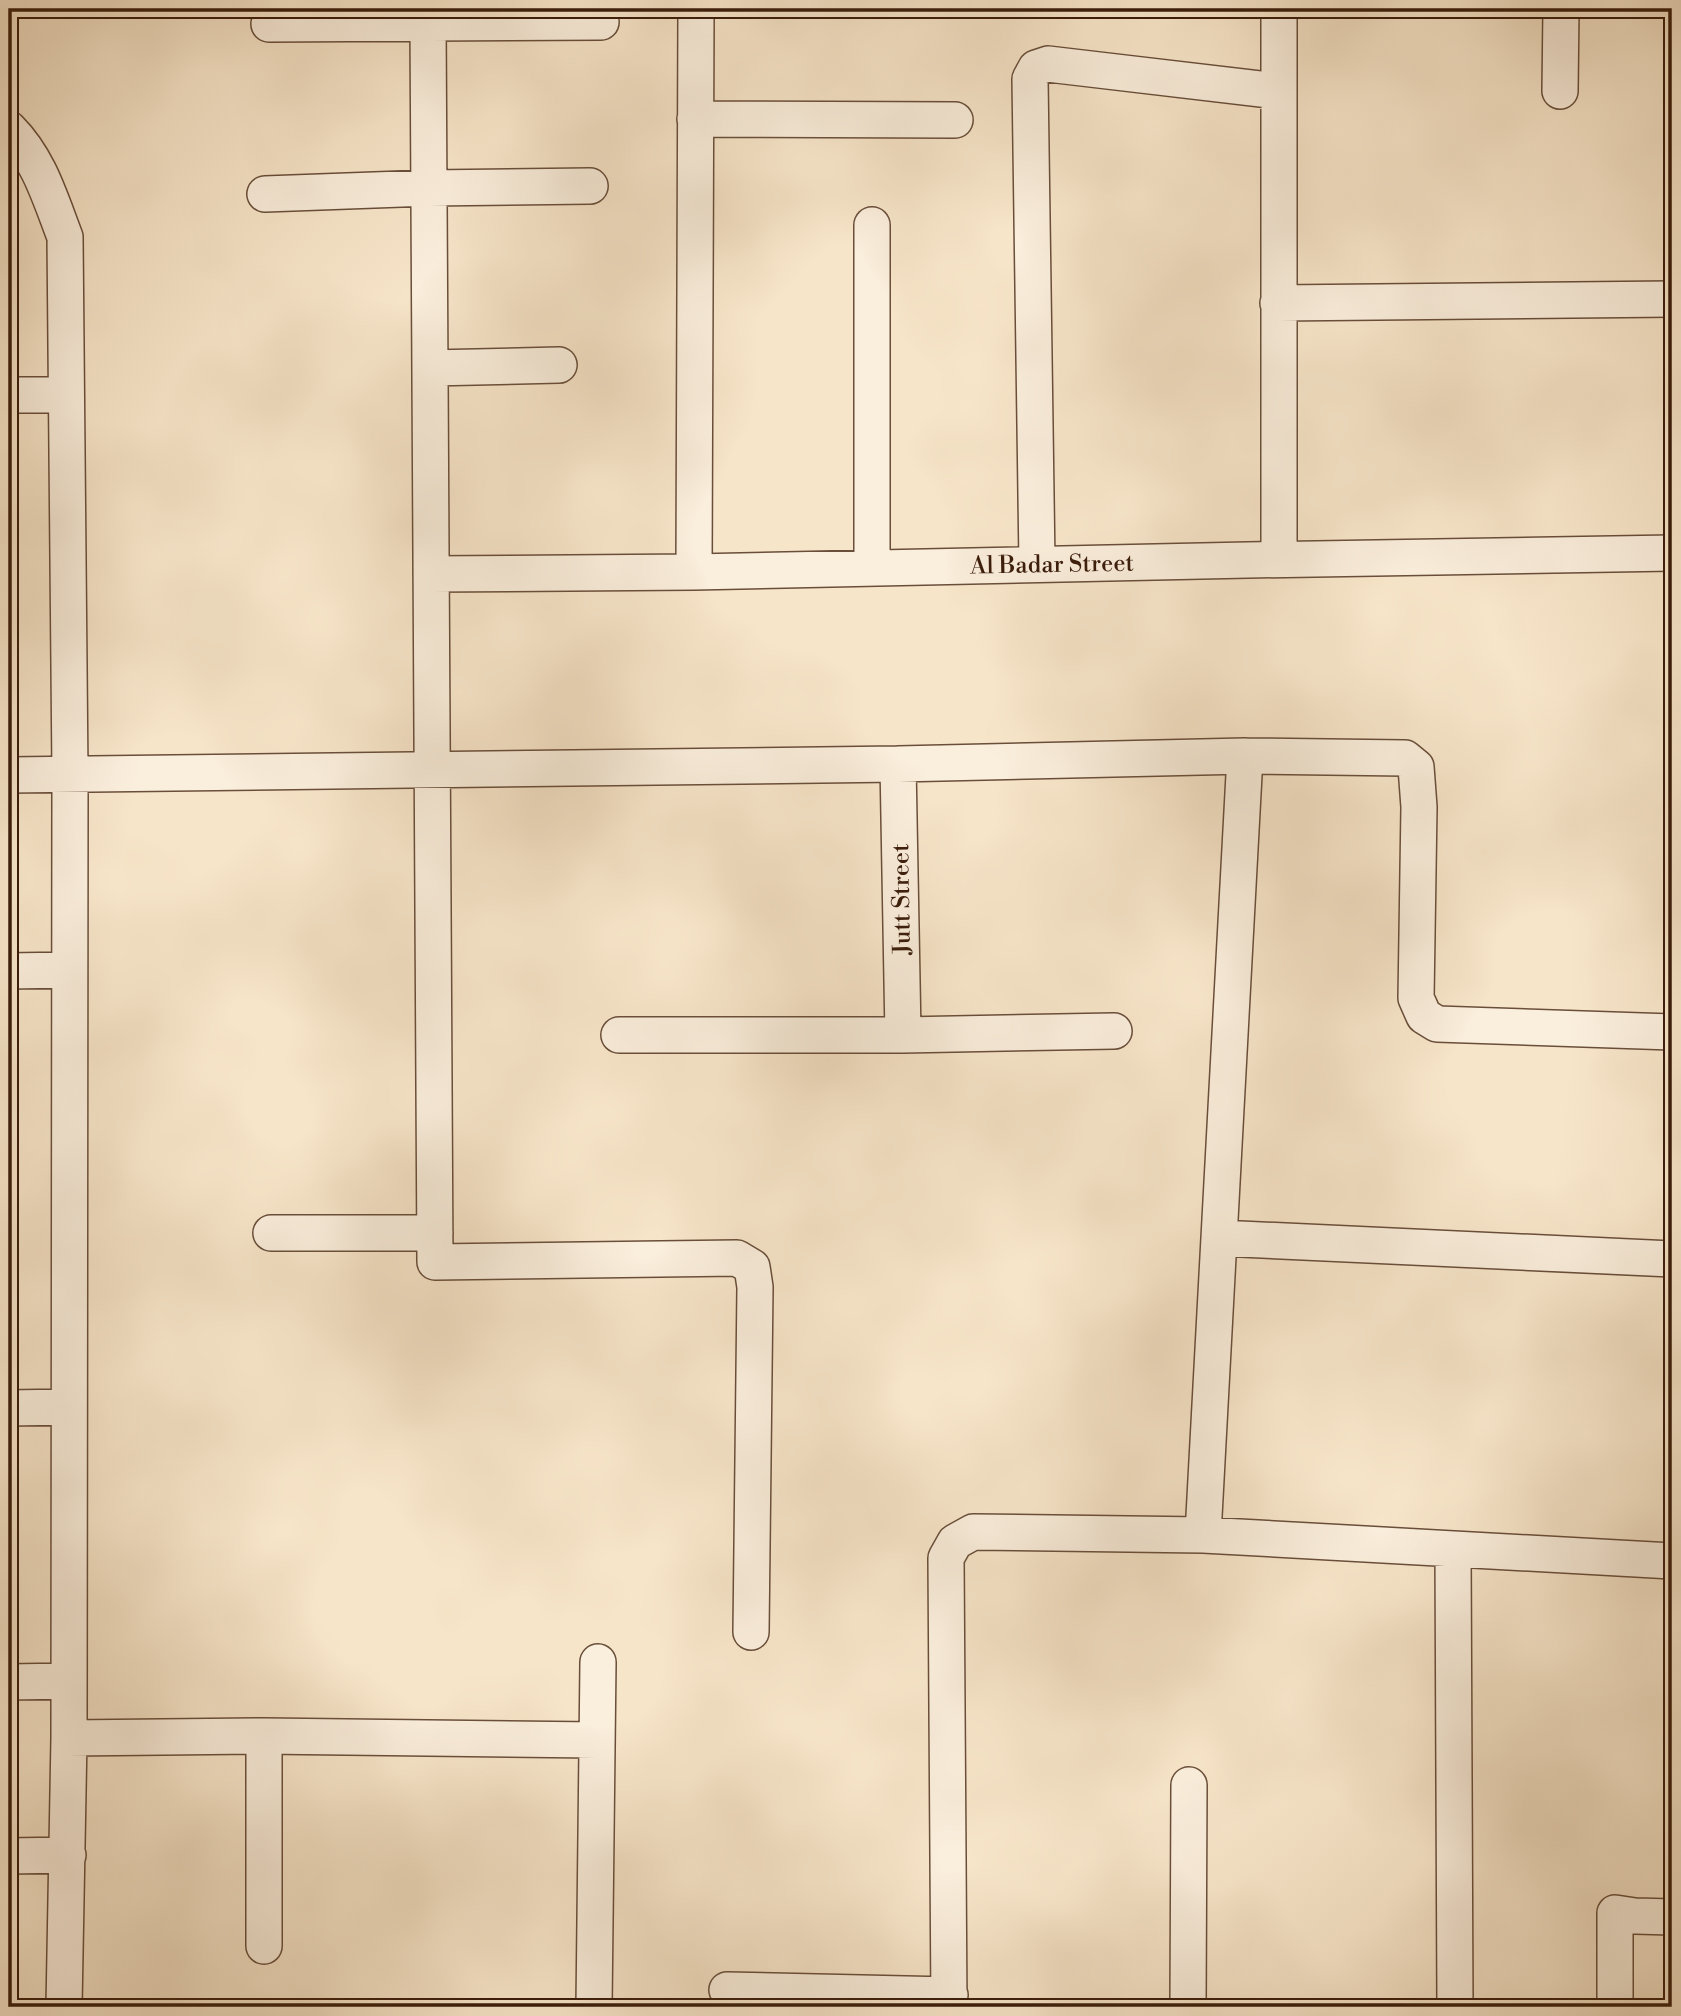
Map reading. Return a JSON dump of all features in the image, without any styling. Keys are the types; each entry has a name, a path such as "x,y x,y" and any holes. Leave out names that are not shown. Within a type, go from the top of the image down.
{"street":[{"path":"694,572 696,9"},
{"path":"1279,9 1279,559"},
{"path":"1560,91 1562,9"},
{"path":"428,22 435,1262 737,1258 752,1267 755,1287 751,1632"},
{"path":"270,24 601,22"},
{"path":"1037,564 1030,79 1036,68 1048,64 1278,91"},
{"path":"695,119 955,120"},
{"path":"9,129 24,144 39,169 65,237 71,774 69,1738 64,2007"},
{"path":"265,194 590,186"},
{"path":"872,225 872,568"},
{"path":"1278,303 1672,299"},
{"path":"430,368 559,365"},
{"path":"9,395 66,395"},
{"name":"Al Badar Street","path":"431,574 694,572 1672,553"},
{"path":"9,775 898,764 1245,756 1405,758 1416,767 1419,807 1416,998 1424,1016 1437,1024 1672,1032"},
{"path":"1203,1535 1245,756"},
{"name":"Jutt Street","path":"898,764 903,1035"},
{"path":"9,971 69,970"},
{"path":"619,1035 903,1035 1114,1031"},
{"path":"271,1233 435,1233"},
{"path":"1219,1238 1672,1259"},
{"path":"9,1408 68,1407"},
{"path":"727,1990 949,2001 946,1558 955,1542 973,1532 1203,1535 1672,1561"},
{"path":"1453,1549 1455,2007"},
{"path":"594,2007 598,1662"},
{"path":"9,1682 69,1681"},
{"path":"69,1738 264,1736 596,1740"},
{"path":"264,1736 264,1946"},
{"path":"1188,2007 1189,1784"},
{"path":"9,1856 68,1855"},
{"path":"1615,2007 1615,1913 1672,1917"}]}
